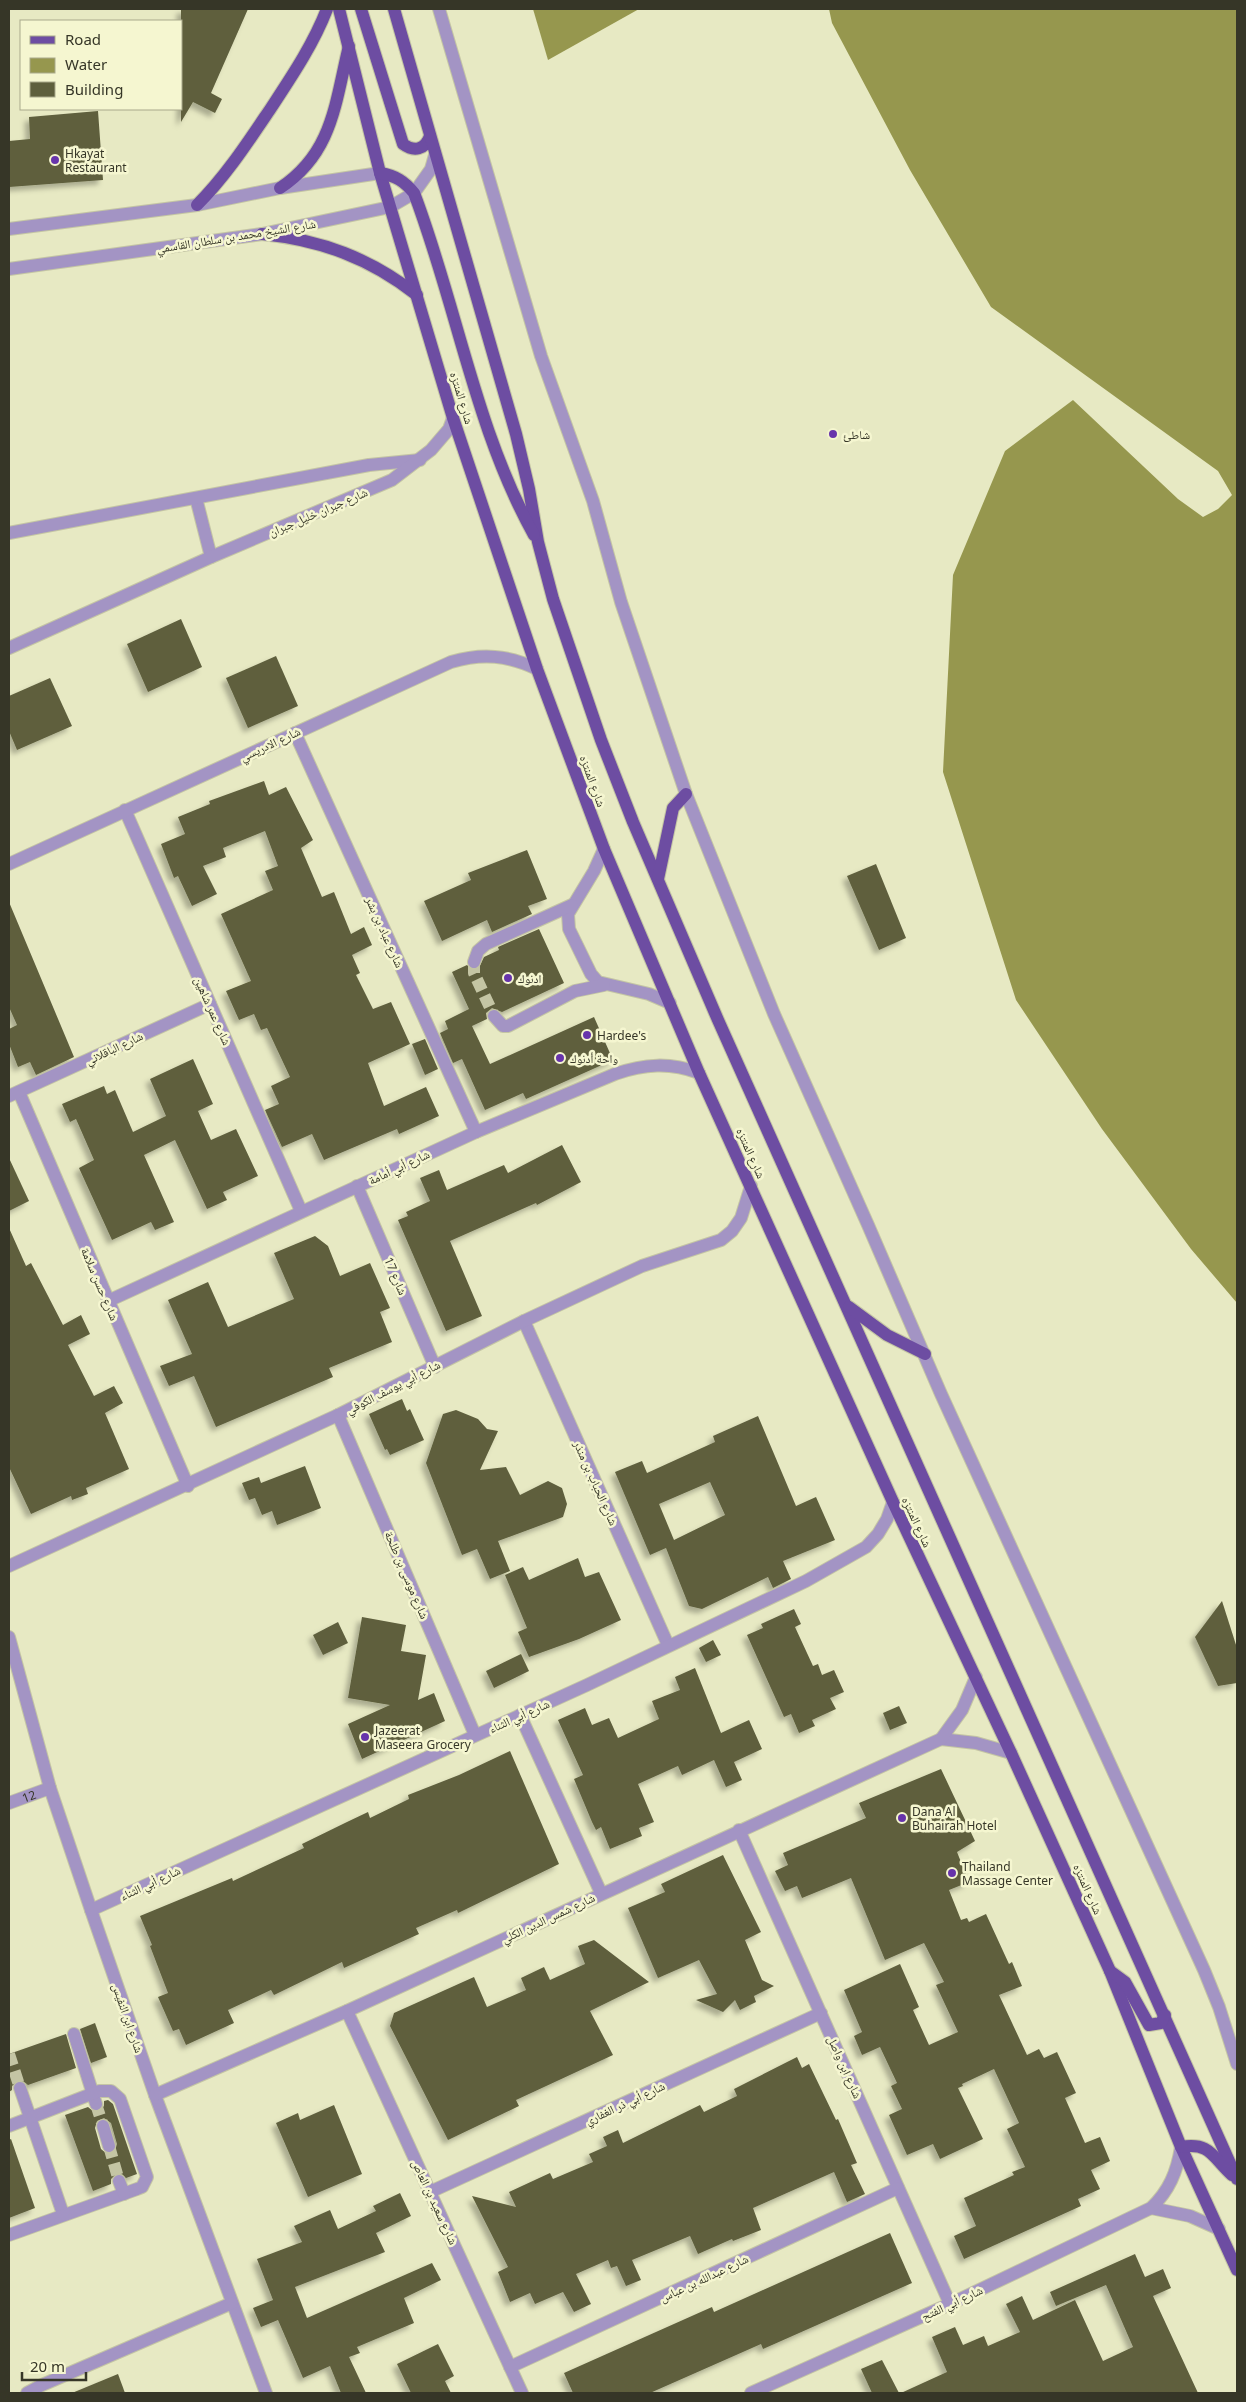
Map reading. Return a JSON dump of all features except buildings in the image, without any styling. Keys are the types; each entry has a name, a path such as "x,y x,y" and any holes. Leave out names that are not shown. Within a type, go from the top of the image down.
{"main road":[{"path":"197,205 223,177 268,112 312,43 327,9"},
{"name":"شارع المنتزه","path":"339,9 380,173 454,418 537,669 604,849 699,1073 893,1502 976,1677 1110,1971 1181,2147 1237,2270"},
{"path":"361,9 403,144 415,150 422,148 428,143 430,136"},
{"name":"شارع المنتزه","path":"394,9 516,434 530,489 538,542 553,599 601,740 718,1020 1237,2179"},
{"path":"280,188 295,178 320,149 328,129 349,44"},
{"path":"380,173 399,179 414,193 494,447 514,496 538,542"},
{"path":"262,234 313,242 337,249 376,266 417,295"},
{"path":"658,879 673,808 686,794"},
{"path":"846,1304 887,1335 925,1354"},
{"path":"1110,1971 1125,1982 1149,2025 1161,2023 1165,2015"},
{"path":"1181,2147 1197,2146 1207,2149 1237,2179"}],"street":[{"path":"439,9 541,356 593,501 632,637 686,794 774,1014 941,1394 1212,1990 1237,2064"},
{"name":"شارع الشيخ محمد بن سلطان القاسمي","path":"9,269 262,234 390,207 414,193 431,169 435,155"},
{"path":"9,229 197,205 280,188 380,173"},
{"name":"شارع جبران خليل جبران","path":"9,648 211,557 392,480 420,460 440,441 454,418"},
{"name":"شارع جبران خليل جبران","path":"9,533 369,465 420,460"},
{"path":"196,498 211,557"},
{"name":"شارع الادريسي","path":"9,864 451,662 468,657 492,656 521,661 537,669"},
{"name":"شارع عباد بن بشر","path":"295,733 476,1132"},
{"name":"شارع عمر شاهين","path":"125,810 301,1211"},
{"path":"604,849 568,914 569,929 590,974 604,985"},
{"path":"474,962 478,951 486,944 572,905"},
{"path":"494,1016 498,1023 508,1026 575,992 604,985 649,994 670,1003"},
{"name":"شارع الباقلاني","path":"14,1094 210,1004"},
{"name":"شارع أبي أمامة","path":"108,1302 301,1211 476,1132 632,1068 667,1065 699,1073"},
{"name":"شارع حسن سلامة","path":"14,1094 108,1302 188,1486"},
{"name":"شارع 17","path":"357,1186 435,1367"},
{"name":"شارع أبي يوسف الكوفي","path":"9,1566 188,1486 338,1415 524,1321 662,1258 708,1246 726,1235 741,1218 751,1186"},
{"name":"شارع الحباب بن منذر","path":"524,1321 668,1644"},
{"name":"شارع موسى بن طلحة","path":"338,1415 476,1735"},
{"name":"شارع أبي الثناء","path":"91,1910 520,1715 668,1644 806,1581 866,1547 878,1534 893,1502"},
{"name":"شارع ابن النفيس","path":"9,1637 50,1788 91,1910 155,2096 266,2393"},
{"name":"شارع شمس الدين الكلي","path":"155,2096 347,2011 601,1893 941,1739 962,1710 976,1677"},
{"path":"520,1715 601,1893"},
{"path":"941,1739 976,1743 1011,1753"},
{"name":"12","path":"9,1803 50,1788"},
{"name":"شارع ابن واصل","path":"739,1830 950,2304"},
{"name":"شارع سعيد بن العاص","path":"347,2011 522,2393"},
{"name":"شارع أبي ذر الغفاري","path":"430,2192 820,2013"},
{"path":"74,2034 94,2099"},
{"path":"20,2088 63,2214"},
{"path":"9,2126 94,2099 105,2090 111,2091 120,2099 147,2177 142,2187 9,2233"},
{"path":"103,2126 109,2146"},
{"name":"شارع أبي الفتح","path":"751,2393 950,2304 1151,2208 1168,2188 1175,2175 1181,2147"},
{"path":"119,2181 124,2194"},
{"name":"شارع عبدالله بن عباس","path":"510,2367 898,2188"},
{"path":"1151,2208 1190,2216 1219,2229"},
{"path":"27,2393 232,2303"}],"water":[{"path":"533,9 639,9 548,60"},
{"path":"829,9 1237,9 1237,1303 1191,1249 1102,1129 1016,1000 943,772 953,575 1005,451 1073,400 1178,499 1203,517 1218,509 1232,495 1218,471 991,307 910,170 832,23"}],"tunnel":[{"path":"474,962 474,973 494,1016"},
{"path":"9,2054 20,2088"},
{"path":"96,2104 103,2126"},
{"path":"109,2146 119,2181"}],"place":[{"name":"Hkayat Restaurant","path":"55,160"},
{"name":"شاطئ","path":"833,434"},
{"name":"ادنوك","path":"508,978"},
{"name":"Hardee's","path":"587,1035"},
{"name":"واحة أدنوك","path":"560,1058"},
{"name":"Jazeerat Maseera Grocery","path":"365,1737"},
{"name":"Dana Al Buhairah Hotel","path":"902,1818"},
{"name":"Thailand Massage Center","path":"952,1873"}]}
